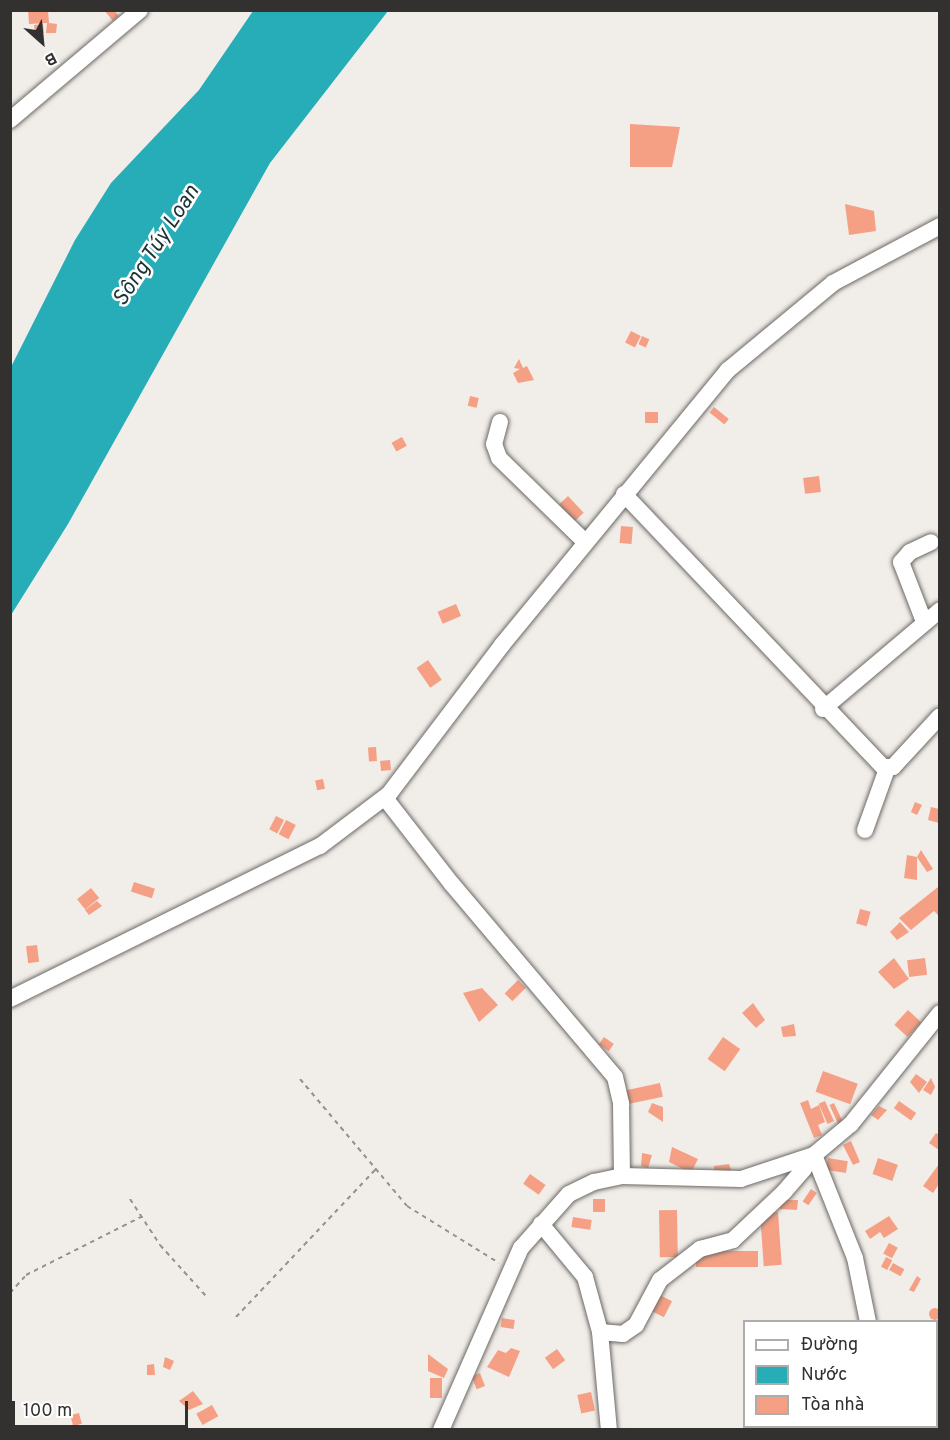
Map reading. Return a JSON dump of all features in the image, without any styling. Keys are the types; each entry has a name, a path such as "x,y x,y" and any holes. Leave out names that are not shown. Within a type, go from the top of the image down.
{"street":[{"path":"10,120 140,10"},
{"path":"10,999 320,846 385,798 585,542 728,370 764,335 833,283 939,226"},
{"path":"500,422 494,444 499,458 585,542"},
{"path":"624,494 716,595 788,664 823,709 888,769"},
{"path":"923,619 902,562 910,552 931,542"},
{"path":"823,709 923,619 939,610"},
{"path":"865,830 888,769 939,716"},
{"path":"385,798 451,883 615,1077 621,1104 622,1176"},
{"path":"441,1430 511,1269 541,1224 569,1194 594,1182 622,1176 741,1179 810,1156 851,1124 939,1013"},
{"path":"810,1156 855,1257 868,1320"},
{"path":"600,1332 623,1334 636,1325 660,1280 700,1249 733,1240 784,1192 804,1169 810,1156"},
{"path":"541,1224 585,1277 600,1332 609,1430"}],"path":[{"path":"300,1079 376,1169 421,1216 511,1269"},
{"path":"236,1317 376,1169"},
{"path":"130,1199 160,1245 206,1296"},
{"path":"10,1293 26,1275 141,1216"}],"water":[{"name":"Sông Túy Loan","path":"253,11 388,11 270,163 68,524 11,615 11,367 75,240 111,183 199,90"}],"building":[{"path":"28,10 48,10 49,23 57,24 56,33 46,33 47,23 29,24"},
{"path":"104,10 114,10 119,16 113,21"},
{"path":"43,24 44,33 35,34 34,25"},
{"path":"630,124 680,127 672,167 630,167"},
{"path":"845,204 874,211 876,231 849,235"},
{"path":"631,331 641,336 635,348 625,343"},
{"path":"642,336 649,339 646,347 638,344"},
{"path":"519,359 523,368 527,366 534,380 518,383 513,373 520,369 514,368"},
{"path":"470,396 479,398 477,408 468,406"},
{"path":"714,407 729,419 724,424 710,412"},
{"path":"645,412 658,412 658,423 645,423"},
{"path":"402,437 407,446 396,452 392,443"},
{"path":"819,476 821,492 805,494 803,478"},
{"path":"568,496 584,513 575,521 559,504"},
{"path":"621,526 633,527 631,544 620,543"},
{"path":"456,604 461,616 443,624 438,612"},
{"path":"428,660 442,680 430,688 417,668"},
{"path":"376,747 377,761 369,762 368,748"},
{"path":"390,760 391,770 381,771 380,761"},
{"path":"323,779 325,789 317,790 315,781"},
{"path":"915,802 922,805 917,815 911,812"},
{"path":"931,807 939,809 939,823 928,820"},
{"path":"276,816 284,820 277,833 269,829"},
{"path":"286,820 296,825 289,839 279,834"},
{"path":"921,850 933,869 927,872 917,857"},
{"path":"907,855 917,857 917,880 904,878"},
{"path":"134,882 155,889 152,898 131,892"},
{"path":"938,887 939,916 934,911 911,930 899,918"},
{"path":"91,888 99,898 85,909 77,899"},
{"path":"97,901 102,906 89,915 85,910"},
{"path":"860,909 871,912 867,926 856,923"},
{"path":"900,922 909,932 897,940 890,932"},
{"path":"37,945 39,962 28,963 26,946"},
{"path":"894,958 909,979 894,989 878,972"},
{"path":"925,958 927,975 909,977 907,960"},
{"path":"518,980 526,988 512,1001 505,993"},
{"path":"482,988 498,1005 479,1022 463,993"},
{"path":"753,1003 765,1020 756,1028 742,1013"},
{"path":"908,1010 921,1022 908,1037 894,1025"},
{"path":"794,1024 796,1036 783,1037 781,1027"},
{"path":"604,1037 614,1044 609,1051 599,1044"},
{"path":"723,1037 740,1049 725,1071 708,1059"},
{"path":"823,1071 858,1084 850,1104 815,1092"},
{"path":"916,1074 927,1082 919,1093 910,1082"},
{"path":"931,1078 935,1087 931,1095 923,1090"},
{"path":"660,1083 663,1097 626,1105 623,1091"},
{"path":"808,1100 811,1109 819,1105 825,1122 818,1125 822,1135 814,1138 800,1103"},
{"path":"825,1101 834,1121 828,1124 819,1104"},
{"path":"899,1101 916,1113 911,1120 894,1108"},
{"path":"652,1103 663,1107 663,1122 648,1112"},
{"path":"834,1103 843,1122 838,1124 829,1105"},
{"path":"879,1106 887,1110 878,1120 871,1115"},
{"path":"936,1133 939,1135 939,1150 929,1143"},
{"path":"851,1141 860,1162 853,1165 843,1145"},
{"path":"672,1147 698,1159 691,1173 669,1162"},
{"path":"642,1153 652,1155 648,1168 641,1166"},
{"path":"828,1158 848,1161 846,1173 826,1170"},
{"path":"878,1158 898,1165 892,1181 872,1174"},
{"path":"729,1164 733,1175 715,1177 714,1166"},
{"path":"939,1164 939,1184 933,1193 923,1186"},
{"path":"530,1174 546,1185 539,1195 523,1184"},
{"path":"811,1189 817,1193 808,1205 803,1201"},
{"path":"593,1199 605,1199 605,1212 593,1212"},
{"path":"780,1200 798,1200 797,1210 780,1209"},
{"path":"659,1210 677,1210 678,1257 660,1257"},
{"path":"778,1212 782,1265 764,1266 760,1213"},
{"path":"889,1216 898,1229 884,1238 880,1232 870,1239 865,1231"},
{"path":"573,1217 592,1220 590,1230 571,1227"},
{"path":"889,1243 898,1248 892,1258 883,1253"},
{"path":"696,1251 758,1251 758,1267 696,1267"},
{"path":"886,1257 892,1260 887,1270 881,1267"},
{"path":"893,1263 904,1269 900,1276 889,1270"},
{"path":"917,1276 921,1279 914,1292 909,1290"},
{"path":"656,1293 672,1301 664,1317 648,1309"},
{"path":"937,1308 941,1314 937,1320 933,1320 929,1312"},
{"path":"502,1318 515,1320 513,1329 501,1327"},
{"path":"511,1348 520,1351 509,1377 487,1367 498,1350 506,1353"},
{"path":"557,1349 565,1360 553,1369 545,1358"},
{"path":"428,1354 448,1369 444,1378 428,1371"},
{"path":"165,1357 174,1361 170,1370 163,1367"},
{"path":"154,1364 155,1375 147,1375 147,1365"},
{"path":"480,1373 485,1386 477,1389 472,1376"},
{"path":"430,1378 442,1378 442,1398 430,1398"},
{"path":"193,1391 203,1404 189,1410 179,1401"},
{"path":"591,1392 595,1411 581,1413 577,1395"},
{"path":"212,1405 218,1416 203,1425 196,1414"},
{"path":"79,1413 82,1424 73,1426 70,1415"}]}
